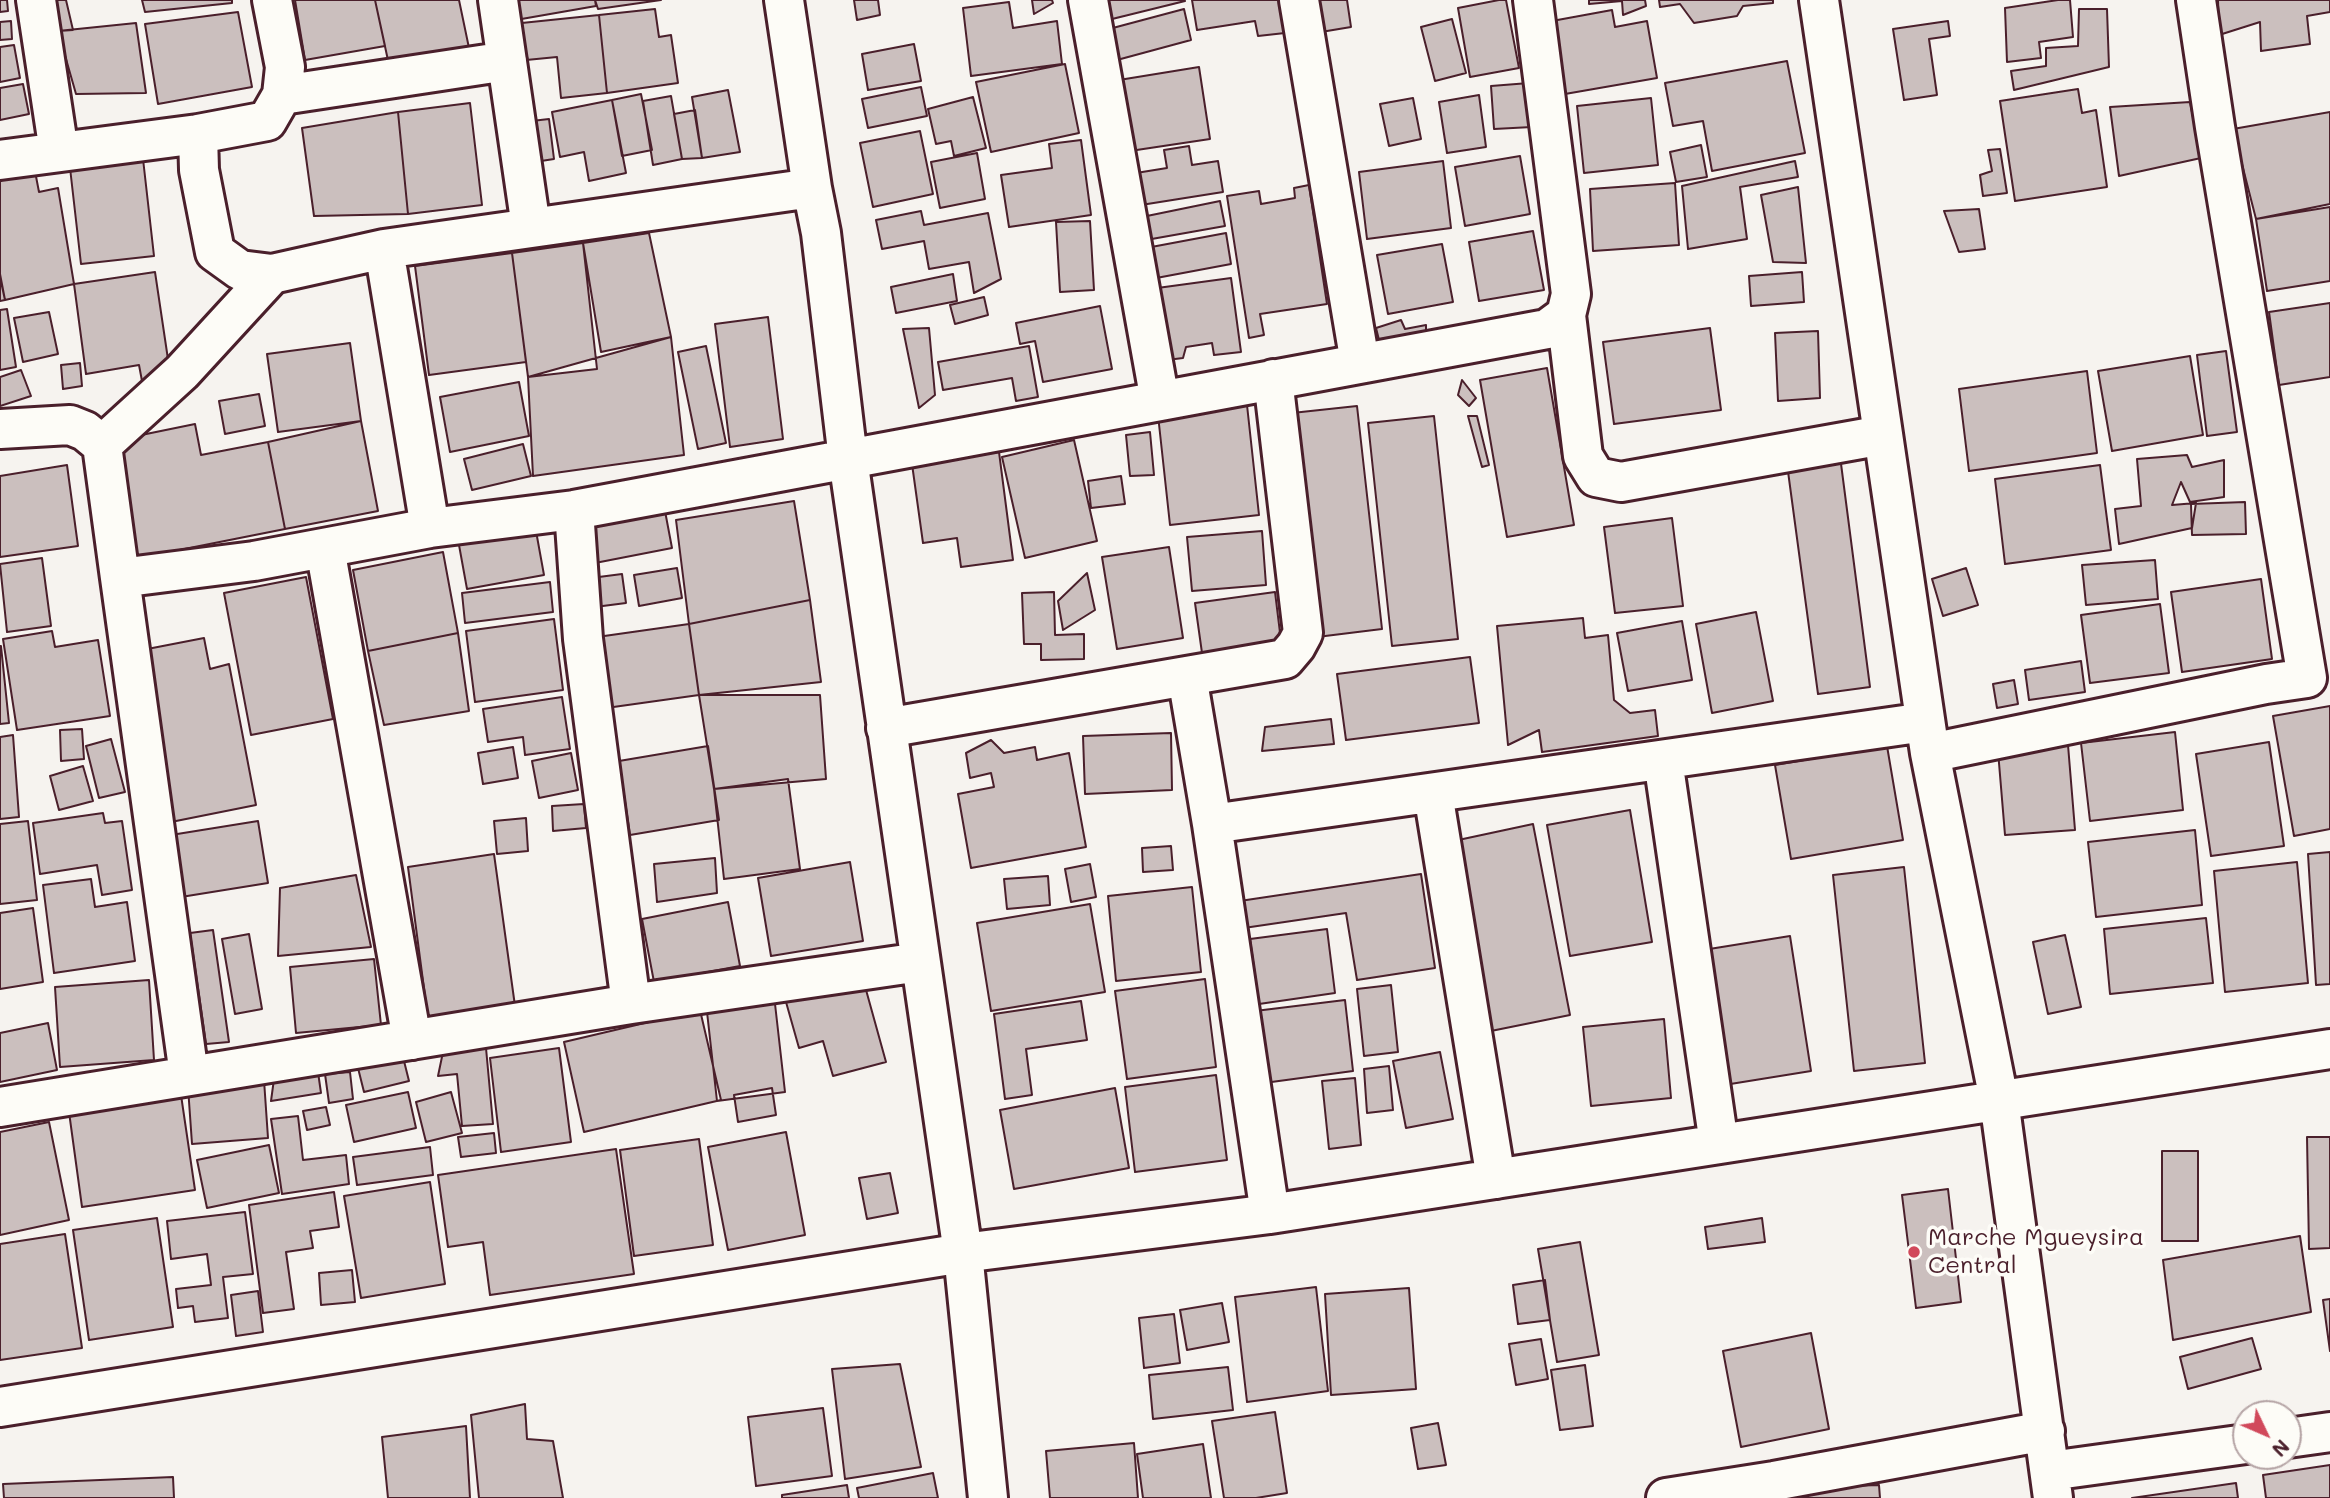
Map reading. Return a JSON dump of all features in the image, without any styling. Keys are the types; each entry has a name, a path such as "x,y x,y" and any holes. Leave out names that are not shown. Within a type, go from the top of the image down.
{"street":[{"path":"36,0 59,152"},
{"path":"0,160 198,134 267,121 282,95 285,67 272,0"},
{"path":"498,0 531,227"},
{"path":"784,0 821,233 848,459 963,1253 988,1498"},
{"path":"1088,0 1160,401"},
{"path":"1299,0 1360,363"},
{"path":"1533,0 1572,294 1566,315 1583,456 1595,477 1621,482 1883,435"},
{"path":"1819,0 1927,737 1999,1100 2052,1485 2232,1447"},
{"path":"1212,824 1663,760 1927,737 2318,676 2215,127 2196,0"},
{"path":"282,95 507,61"},
{"path":"198,134 199,170 215,252 240,270 272,274 384,249 812,188"},
{"path":"384,249 430,528"},
{"path":"102,445 182,372 272,274"},
{"path":"120,578 254,561 430,528 573,510 1547,329 1566,315"},
{"path":"886,728 1285,659 1303,633 1273,379"},
{"path":"0,429 70,425 85,431 102,445 189,1075"},
{"path":"573,510 583,639 631,1004"},
{"path":"325,548 412,1040"},
{"path":"1187,676 1212,824 1270,1214"},
{"path":"1663,760 1719,1144"},
{"path":"1433,793 1496,1179"},
{"path":"0,1107 631,1004 920,962"},
{"path":"0,1407 963,1253 1270,1214 2330,1049"},
{"path":"1666,1498 1775,1490 2045,1431"},
{"path":"2302,1436 2330,1432"}],"building":[{"path":"0,0 7,0 8,11 0,12"},
{"path":"50,0 66,0 73,30 58,31"},
{"path":"142,0 232,0 232,3 145,12"},
{"path":"295,0 375,0 385,46 305,60"},
{"path":"375,0 459,0 469,48 389,65"},
{"path":"506,0 595,0 596,6 510,21"},
{"path":"595,0 661,0 598,9"},
{"path":"854,0 878,0 880,15 857,20"},
{"path":"1032,0 1052,0 1053,3 1034,14"},
{"path":"1100,0 1184,0 1185,1 1104,21"},
{"path":"1192,0 1281,0 1285,33 1258,36 1255,21 1197,30"},
{"path":"1317,0 1347,0 1351,27 1321,32"},
{"path":"1506,0 1519,68 1470,77 1458,8"},
{"path":"1589,0 1645,0 1646,6 1623,15 1622,1 1589,4"},
{"path":"1659,0 1773,0 1773,3 1743,6 1737,16 1694,23 1680,4 1660,7"},
{"path":"2070,0 2073,37 2039,42 2041,58 2007,62 2005,8"},
{"path":"2218,0 2330,0 2330,12 2307,16 2310,44 2261,51 2260,22 2219,35"},
{"path":"1009,2 1013,28 1057,21 1062,64 971,76 963,8"},
{"path":"655,9 659,37 671,35 678,83 607,93 599,15"},
{"path":"1184,9 1191,40 1117,60 1109,29"},
{"path":"2079,9 2107,9 2109,67 2014,90 2011,71 2046,66 2046,48 2078,46"},
{"path":"1612,10 1615,27 1647,21 1657,78 1565,94 1552,21"},
{"path":"238,12 252,87 158,104 145,24"},
{"path":"599,15 607,93 561,98 557,57 516,61 512,24"},
{"path":"1452,19 1466,73 1435,81 1421,27"},
{"path":"11,21 12,39 0,40 0,22"},
{"path":"1948,21 1950,36 1929,39 1937,95 1904,100 1893,29"},
{"path":"136,23 146,93 76,94 58,31"},
{"path":"914,44 921,81 868,90 862,54"},
{"path":"14,45 20,78 0,82 0,47"},
{"path":"1787,61 1805,153 1712,171 1703,121 1673,126 1665,83"},
{"path":"1065,64 1079,133 991,152 976,82"},
{"path":"1199,67 1210,139 1130,151 1119,80"},
{"path":"1529,83 1532,127 1494,129 1491,86"},
{"path":"23,84 29,114 0,120 0,88"},
{"path":"921,87 927,116 868,128 862,99"},
{"path":"2078,89 2082,113 2096,110 2107,187 2015,201 2000,101"},
{"path":"728,90 740,152 702,158 692,97"},
{"path":"641,94 652,150 622,156 612,100"},
{"path":"1479,95 1486,147 1447,153 1439,102"},
{"path":"671,96 682,159 653,165 643,101"},
{"path":"973,97 986,148 954,156 951,141 936,144 928,109"},
{"path":"1413,98 1421,139 1389,146 1380,104"},
{"path":"1651,98 1658,165 1584,173 1577,106"},
{"path":"612,100 626,173 589,181 584,152 560,157 552,112"},
{"path":"2190,102 2201,158 2119,176 2110,107"},
{"path":"470,103 482,205 408,214 398,112"},
{"path":"695,110 702,158 682,159 674,114"},
{"path":"398,112 408,214 314,216 302,128"},
{"path":"2330,112 2330,204 2256,219 2233,129"},
{"path":"549,119 554,159 528,163 523,122"},
{"path":"920,131 933,194 873,207 860,143"},
{"path":"1081,140 1091,215 1009,227 1001,175 1052,168 1049,144"},
{"path":"1701,145 1707,177 1676,182 1670,152"},
{"path":"1189,146 1192,165 1218,161 1223,192 1141,205 1136,173 1167,168 1164,150"},
{"path":"2000,149 2007,193 1983,196 1980,175 1992,171 1988,150"},
{"path":"142,150 154,256 81,264 69,159"},
{"path":"977,153 985,199 940,208 931,162"},
{"path":"1520,156 1530,214 1465,226 1455,167"},
{"path":"1443,161 1451,228 1367,239 1359,172"},
{"path":"1795,161 1798,177 1740,187 1747,239 1688,249 1682,186"},
{"path":"34,166 39,192 58,188 74,284 5,300 0,274 0,173"},
{"path":"1675,183 1679,245 1593,251 1590,189"},
{"path":"1309,185 1327,304 1260,314 1264,335 1249,338 1227,196 1259,191 1261,204 1295,198 1294,188"},
{"path":"1798,187 1806,263 1773,262 1761,195"},
{"path":"1220,201 1225,226 1146,240 1142,217"},
{"path":"2330,207 2330,281 2267,291 2256,219"},
{"path":"1979,209 1985,249 1959,252 1944,211"},
{"path":"921,211 924,225 988,213 1001,279 974,293 969,262 929,269 924,241 882,249 876,220"},
{"path":"1090,221 1094,290 1060,292 1056,222"},
{"path":"1533,231 1544,290 1479,301 1469,242"},
{"path":"649,233 671,337 601,352 583,243"},
{"path":"1226,233 1231,264 1151,279 1146,248"},
{"path":"583,243 597,369 528,377 512,253"},
{"path":"1442,244 1453,302 1388,314 1377,255"},
{"path":"512,253 526,362 429,375 415,266"},
{"path":"155,272 169,366 142,381 139,365 86,374 74,284"},
{"path":"1802,272 1804,302 1751,306 1749,276"},
{"path":"953,274 957,301 896,313 891,287"},
{"path":"0,277 5,300 0,301"},
{"path":"1231,278 1241,352 1214,355 1212,343 1186,347 1183,358 1159,361 1150,289"},
{"path":"984,297 988,315 955,324 950,305"},
{"path":"2330,303 2330,377 2279,385 2269,312"},
{"path":"1100,306 1112,369 1043,382 1035,341 1020,344 1016,323"},
{"path":"7,309 16,367 0,370 0,310"},
{"path":"49,312 58,354 23,362 14,318"},
{"path":"768,317 783,439 730,447 715,324"},
{"path":"1401,320 1405,329 1426,325 1426,342 1381,348 1376,328"},
{"path":"929,328 935,395 919,408 903,329"},
{"path":"1710,328 1721,410 1614,424 1603,342"},
{"path":"1818,331 1820,398 1778,401 1775,333"},
{"path":"671,337 684,455 533,476 528,377"},
{"path":"350,343 361,421 278,432 267,354"},
{"path":"706,346 726,443 698,449 678,352"},
{"path":"1029,346 1038,397 1016,401 1012,378 943,390 938,362"},
{"path":"2226,351 2237,432 2207,436 2197,355"},
{"path":"2190,356 2203,435 2112,451 2098,371"},
{"path":"80,363 82,386 63,389 61,365"},
{"path":"1547,368 1574,525 1507,537 1480,380"},
{"path":"21,370 31,396 0,406 0,377"},
{"path":"2087,371 2097,453 1969,471 1959,389"},
{"path":"1462,380 1476,398 1469,406 1458,395"},
{"path":"519,382 529,436 450,452 440,397"},
{"path":"259,394 265,426 225,434 219,401"},
{"path":"1247,405 1259,515 1170,525 1158,415"},
{"path":"1357,406 1382,629 1317,637 1292,413"},
{"path":"1434,416 1458,639 1392,646 1368,423"},
{"path":"1468,416 1477,416 1489,465 1482,467"},
{"path":"361,421 378,511 285,529 268,442"},
{"path":"195,424 201,455 268,442 285,529 134,559 112,441"},
{"path":"1150,432 1154,475 1130,476 1126,435"},
{"path":"1074,440 1097,541 1025,558 1002,457"},
{"path":"523,444 531,476 472,490 464,459"},
{"path":"999,452 1013,560 961,567 957,538 923,543 912,464"},
{"path":"2187,455 2192,467 2224,460 2224,497 2190,502 2181,482 2172,505 2196,503 2192,528 2119,544 2115,509 2141,506 2137,459"},
{"path":"1840,456 1870,687 1818,694 1787,464"},
{"path":"67,465 78,546 0,557 0,476"},
{"path":"2100,465 2111,550 2005,564 1995,479"},
{"path":"1121,476 1125,504 1091,508 1088,481"},
{"path":"794,501 810,600 689,624 676,520"},
{"path":"2245,502 2246,534 2192,535 2191,504"},
{"path":"665,511 672,548 595,563 588,525"},
{"path":"1672,518 1683,606 1615,613 1604,527"},
{"path":"536,531 544,575 467,589 459,545"},
{"path":"1262,531 1266,585 1192,591 1187,537"},
{"path":"1169,547 1183,638 1117,649 1102,557"},
{"path":"443,552 458,633 368,651 353,570"},
{"path":"42,558 51,626 7,632 0,564"},
{"path":"2155,560 2158,599 2086,605 2082,565"},
{"path":"677,568 682,598 639,606 634,575"},
{"path":"1966,568 1978,605 1943,616 1932,579"},
{"path":"1087,573 1095,610 1063,630 1058,601"},
{"path":"622,574 626,603 595,607 591,578"},
{"path":"306,577 333,719 251,735 224,593"},
{"path":"2261,579 2272,659 2182,672 2171,592"},
{"path":"550,582 553,612 465,623 462,593"},
{"path":"1054,592 1055,635 1084,634 1084,659 1041,660 1041,644 1024,644 1022,593"},
{"path":"1275,592 1281,641 1202,653 1195,603"},
{"path":"810,600 821,682 699,695 689,624"},
{"path":"2160,604 2169,673 2090,683 2081,615"},
{"path":"1756,612 1773,701 1712,713 1696,624"},
{"path":"1583,618 1585,638 1608,635 1614,700 1630,713 1655,710 1658,736 1542,752 1539,730 1508,745 1497,626"},
{"path":"554,619 563,690 475,702 466,631"},
{"path":"1682,621 1692,680 1628,691 1617,633"},
{"path":"689,624 699,695 592,710 583,639"},
{"path":"52,631 55,647 98,640 110,716 17,730 3,639"},
{"path":"458,633 469,711 384,725 368,651"},
{"path":"204,638 210,669 229,664 256,805 171,822 137,651"},
{"path":"0,646 9,723 0,724"},
{"path":"1470,657 1479,723 1346,740 1337,674"},
{"path":"2081,661 2085,692 2029,700 2025,670"},
{"path":"2014,680 2018,704 1997,708 1993,684"},
{"path":"699,695 820,695 826,779 714,789"},
{"path":"562,697 570,749 525,755 523,737 488,742 483,709"},
{"path":"2330,706 2330,829 2294,836 2273,716"},
{"path":"1331,719 1334,744 1262,751 1265,727"},
{"path":"82,729 84,759 61,761 60,730"},
{"path":"2175,732 2183,810 2090,821 2081,743"},
{"path":"1171,733 1172,790 1085,794 1083,736"},
{"path":"13,735 19,817 0,819 0,737"},
{"path":"111,739 125,792 99,798 86,746"},
{"path":"991,740 1004,753 1035,747 1037,760 1069,753 1086,847 971,868 958,794 994,787 991,773 970,778 966,753"},
{"path":"2269,742 2284,846 2211,856 2196,754"},
{"path":"2068,745 2075,830 2005,835 1998,751"},
{"path":"708,746 719,820 630,835 619,761"},
{"path":"1887,746 1903,840 1791,859 1775,765"},
{"path":"513,747 518,778 483,784 478,753"},
{"path":"571,753 578,790 539,798 532,761"},
{"path":"83,766 93,801 59,810 50,776"},
{"path":"788,779 800,869 724,879 714,789"},
{"path":"584,804 586,828 553,831 552,806"},
{"path":"1630,810 1652,942 1570,956 1547,825"},
{"path":"103,813 105,823 122,821 132,890 102,895 97,865 40,874 33,823"},
{"path":"526,818 528,851 497,854 494,821"},
{"path":"28,821 37,900 0,904 0,824"},
{"path":"258,821 268,883 181,897 171,835"},
{"path":"1533,824 1570,1015 1486,1032 1449,842"},
{"path":"2195,830 2202,905 2096,917 2088,842"},
{"path":"1171,846 1173,870 1143,872 1142,848"},
{"path":"2330,852 2330,984 2316,985 2308,854"},
{"path":"494,854 515,1006 428,1019 408,867"},
{"path":"715,858 717,893 657,902 654,864"},
{"path":"850,862 863,941 771,956 758,878"},
{"path":"2297,862 2308,983 2225,992 2214,871"},
{"path":"1090,864 1096,897 1071,902 1065,869"},
{"path":"1904,867 1925,1063 1854,1071 1833,875"},
{"path":"1421,874 1435,968 1357,980 1346,913 1237,929 1233,902"},
{"path":"356,875 371,947 278,956 280,888"},
{"path":"1048,876 1050,905 1007,909 1004,879"},
{"path":"91,879 95,907 127,902 135,961 54,973 43,885"},
{"path":"1192,887 1201,972 1116,981 1108,896"},
{"path":"728,902 740,966 654,982 642,919"},
{"path":"1090,904 1105,992 991,1011 977,923"},
{"path":"33,908 43,982 0,989 0,913"},
{"path":"2206,918 2213,983 2110,994 2104,929"},
{"path":"1327,929 1335,993 1259,1004 1250,939"},
{"path":"213,930 229,1042 206,1044 190,933"},
{"path":"249,934 262,1009 235,1014 222,939"},
{"path":"2065,935 2081,1007 2048,1014 2033,942"},
{"path":"1790,936 1811,1071 1718,1086 1697,951"},
{"path":"374,959 381,1025 296,1033 290,967"},
{"path":"863,979 886,1062 833,1076 823,1041 799,1048 786,1002"},
{"path":"1205,979 1216,1067 1127,1079 1115,991"},
{"path":"149,980 154,1060 60,1067 55,987"},
{"path":"1391,985 1398,1052 1364,1056 1357,989"},
{"path":"774,995 785,1092 717,1101 706,1003"},
{"path":"1345,1000 1353,1071 1264,1083 1255,1011"},
{"path":"1081,1001 1087,1040 1026,1049 1032,1095 1005,1099 994,1014"},
{"path":"700,1010 721,1100 584,1132 564,1042"},
{"path":"1664,1019 1671,1098 1591,1106 1583,1027"},
{"path":"48,1023 57,1070 0,1082 0,1033"},
{"path":"486,1048 493,1124 462,1126 457,1074 438,1076 443,1052"},
{"path":"559,1048 571,1142 501,1152 490,1058"},
{"path":"1440,1052 1453,1119 1406,1128 1393,1061"},
{"path":"403,1057 409,1081 364,1092 358,1068"},
{"path":"1389,1066 1393,1110 1367,1113 1364,1069"},
{"path":"318,1072 321,1093 271,1101 274,1079"},
{"path":"350,1072 353,1099 329,1103 325,1074"},
{"path":"1216,1075 1227,1160 1135,1172 1125,1087"},
{"path":"1355,1078 1361,1145 1329,1149 1322,1081"},
{"path":"264,1080 268,1138 192,1144 188,1087"},
{"path":"772,1088 776,1115 738,1122 734,1095"},
{"path":"1115,1088 1129,1168 1014,1189 1000,1110"},
{"path":"408,1092 416,1128 354,1142 346,1105"},
{"path":"451,1092 462,1133 426,1142 416,1102"},
{"path":"181,1095 195,1190 82,1207 69,1112"},
{"path":"326,1107 330,1125 307,1130 303,1111"},
{"path":"298,1116 303,1160 346,1155 349,1184 282,1194 271,1119"},
{"path":"49,1122 69,1220 0,1235 0,1132"},
{"path":"786,1132 805,1235 728,1250 708,1147"},
{"path":"494,1133 496,1153 461,1157 458,1137"},
{"path":"2307,1137 2330,1137 2330,1248 2309,1249"},
{"path":"699,1139 713,1245 634,1256 620,1150"},
{"path":"269,1145 279,1193 207,1208 197,1160"},
{"path":"430,1147 433,1175 357,1185 353,1157"},
{"path":"616,1149 634,1274 490,1295 483,1242 448,1247 438,1175"},
{"path":"2162,1151 2198,1151 2198,1241 2162,1241"},
{"path":"890,1173 898,1213 867,1219 859,1178"},
{"path":"430,1182 445,1284 361,1298 344,1196"},
{"path":"1948,1189 1961,1302 1916,1308 1902,1195"},
{"path":"334,1192 339,1227 310,1231 313,1248 286,1252 294,1309 263,1313 249,1205"},
{"path":"245,1212 253,1274 223,1277 228,1318 195,1322 193,1306 178,1308 176,1289 211,1285 207,1254 171,1259 167,1221"},
{"path":"157,1218 173,1327 89,1340 73,1230"},
{"path":"1762,1218 1765,1242 1708,1249 1705,1227"},
{"path":"65,1234 82,1348 0,1360 0,1244"},
{"path":"2300,1236 2311,1312 2173,1340 2163,1260"},
{"path":"1580,1242 1599,1355 1557,1362 1538,1249"},
{"path":"352,1270 355,1302 321,1305 319,1273"},
{"path":"1545,1280 1550,1320 1518,1324 1513,1285"},
{"path":"1316,1287 1328,1391 1247,1402 1235,1297"},
{"path":"1409,1288 1416,1389 1331,1395 1325,1294"},
{"path":"258,1291 263,1332 236,1336 231,1295"},
{"path":"2330,1299 2330,1351 2323,1300"},
{"path":"1222,1303 1229,1342 1187,1350 1180,1310"},
{"path":"1174,1314 1180,1363 1144,1368 1139,1318"},
{"path":"1811,1333 1829,1429 1741,1447 1723,1351"},
{"path":"2252,1338 2261,1369 2188,1389 2180,1357"},
{"path":"1541,1339 1548,1379 1516,1385 1509,1344"},
{"path":"900,1364 921,1467 845,1479 832,1369"},
{"path":"1585,1365 1593,1426 1560,1430 1551,1370"},
{"path":"1228,1367 1233,1410 1153,1419 1149,1375"},
{"path":"525,1404 527,1439 553,1441 563,1498 479,1498 471,1415"},
{"path":"823,1408 832,1476 756,1486 748,1417"},
{"path":"1275,1412 1287,1493 1256,1498 1224,1498 1212,1421"},
{"path":"1438,1423 1446,1465 1418,1469 1411,1428"},
{"path":"466,1426 470,1498 388,1498 382,1437"},
{"path":"1134,1443 1138,1498 1050,1498 1046,1451"},
{"path":"1203,1444 1211,1498 1143,1498 1137,1454"},
{"path":"2330,1465 2330,1498 2266,1498 2263,1475"},
{"path":"933,1473 938,1498 859,1498 857,1488"},
{"path":"173,1477 174,1498 4,1498 3,1484"},
{"path":"2236,1483 2238,1498 2132,1498"},
{"path":"847,1485 849,1498 782,1498 782,1495"},
{"path":"1879,1485 1880,1498 1792,1498 1790,1488"}],"place":[{"name":"Marche Mgueysira Central","path":"1914,1252"}]}
